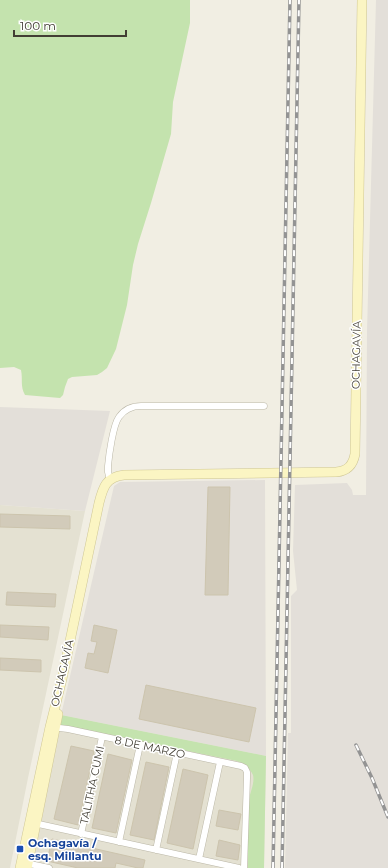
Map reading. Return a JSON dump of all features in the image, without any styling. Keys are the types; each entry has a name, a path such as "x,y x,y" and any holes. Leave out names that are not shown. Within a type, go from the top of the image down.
{"main road":[{"name":"OCHAGAVÍA","path":"53,727 102,490 110,480 119,476 130,475 336,472 344,470 352,464 355,454 362,0"},
{"path":"24,866 53,727"}],"street":[{"path":"110,480 108,466 116,423 121,415 130,408 140,406 264,406"},
{"name":"8 DE MARZO","path":"53,727 245,768 247,772 244,868"},
{"name":"TALITHA CUMI","path":"81,834 102,737"},
{"path":"119,842 140,745"},
{"path":"156,850 178,753"},
{"path":"199,859 220,762"},
{"path":"33,823 239,868"},
{"path":"24,866 49,868"}],"shaded area":[{"path":"376,0 388,0 388,868 285,868 288,733 291,733 291,596 297,590 293,551 295,485 347,483 352,490 353,495 366,495 367,332"},
{"path":"0,407 110,411 85,511 0,505"},
{"path":"265,480 266,756 61,715 114,486 120,482"},
{"path":"0,505 85,511 10,868 0,868"},
{"path":"61,715 266,756 264,868 30,868"}],"green space":[{"path":"0,0 190,0 190,23 173,102 171,134 138,244 127,305 116,349 107,368 102,372 97,375 72,377 68,379 63,395 60,398 25,395 22,386 21,370 14,367 0,368"},
{"path":"61,715 266,756 264,868 248,868 248,808 253,784 253,775 246,766 237,761 59,725"}],"building":[{"path":"208,487 230,487 228,595 205,595"},
{"path":"0,514 70,516 70,529 0,527"},
{"path":"7,592 56,594 55,607 6,605"},
{"path":"0,625 49,627 48,640 0,637"},
{"path":"94,625 117,630 108,673 85,668 88,653 94,654 97,642 91,641"},
{"path":"0,658 41,660 41,672 0,670"},
{"path":"146,685 256,708 249,742 139,719"},
{"path":"71,746 94,751 78,825 54,819"},
{"path":"108,754 132,760 116,833 92,828"},
{"path":"146,762 169,767 154,840 130,835"},
{"path":"183,769 208,775 193,849 167,843"},
{"path":"219,810 241,814 238,830 216,826"},
{"path":"52,839 145,860 143,868 116,863 115,868 78,868 47,861"},
{"path":"219,840 240,845 238,860 216,856"}],"railway":[{"path":"273,868 290,0"},
{"path":"282,868 299,0"},
{"path":"356,745 372,778 388,817"}],"place":[{"name":"Ochagavía / esq. Millantu","path":"20,849"}]}
